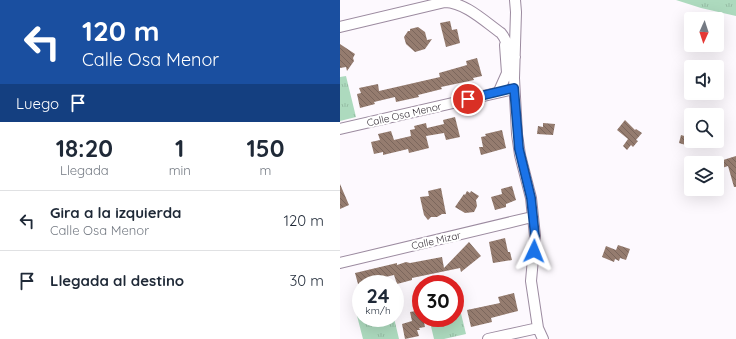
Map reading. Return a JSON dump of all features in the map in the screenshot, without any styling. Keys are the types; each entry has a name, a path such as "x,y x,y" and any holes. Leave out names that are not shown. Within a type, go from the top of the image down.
{"street":[{"path":"499,91 511,65 515,0"},
{"path":"340,27 445,2 462,6 504,37 509,52 511,65 519,149 531,198 535,236 531,281 538,328 543,339"},
{"name":"Calle Osa Menor","path":"340,129 514,88"},
{"name":"Calle Mizar","path":"340,263 532,217"},
{"path":"488,339 538,328"}],"green space":[{"path":"676,0 736,0 736,16 724,12 701,8"},
{"path":"346,76 356,117 340,121 340,77"},
{"path":"464,326 466,334 444,339 434,339 431,327"},
{"path":"360,327 396,327 399,339 363,339"}],"building":[{"path":"450,21 452,30 457,29 460,43 446,47 440,23"},
{"path":"418,27 425,32 427,40 432,39 425,49 415,52 406,44 404,37 410,29"},
{"path":"340,44 355,54 353,58 354,61 347,71 346,67 340,68"},
{"path":"477,58 482,76 473,78 474,80 441,87 442,89 418,95 419,97 396,102 395,97 374,102 375,104 360,108 357,94 361,93 359,88 378,84 379,91 440,77 439,73 467,65 466,61"},
{"path":"455,117 460,137 446,140 444,133 426,136 429,148 409,153 408,149 383,155 383,152 374,154 371,142 380,140 378,134 391,131 394,140 411,136 410,130 415,129 414,126 426,123 427,128 444,124 443,120"},
{"path":"625,120 635,130 636,129 642,133 636,140 638,141 633,147 631,145 627,150 623,146 628,139 617,130"},
{"path":"543,123 555,124 553,135 537,134 538,126 543,127"},
{"path":"502,130 506,148 481,155 479,147 483,147 481,137 486,136 485,134"},
{"path":"681,135 684,136 684,144 679,143"},
{"path":"736,156 736,187 734,187 728,166 724,167 724,160"},
{"path":"340,184 349,205 340,209"},
{"path":"512,186 516,200 506,204 506,207 495,210 491,197 502,194 501,189"},
{"path":"441,188 446,214 431,217 428,220 424,215 420,197 429,196 428,191"},
{"path":"467,191 470,193 471,191 479,196 476,200 477,206 474,212 465,213 455,207"},
{"path":"505,238 508,252 510,252 512,260 493,263 489,242"},
{"path":"469,242 481,256 461,272 460,268 426,275 412,275 412,280 404,282 404,275 356,275 355,273 397,263 397,265 406,262 410,263 442,257 444,268"},
{"path":"618,245 630,249 626,260 620,258 619,261 615,259 614,262 602,257 606,246 616,250"},
{"path":"514,293 518,311 491,318 492,322 471,327 467,310 500,303 498,297"},
{"path":"412,321 412,327 425,327 417,330 419,336 405,339 403,327 404,327 404,323"}],"route":[{"path":"468,99 514,88 519,149 531,198 535,236 534,251"}]}
